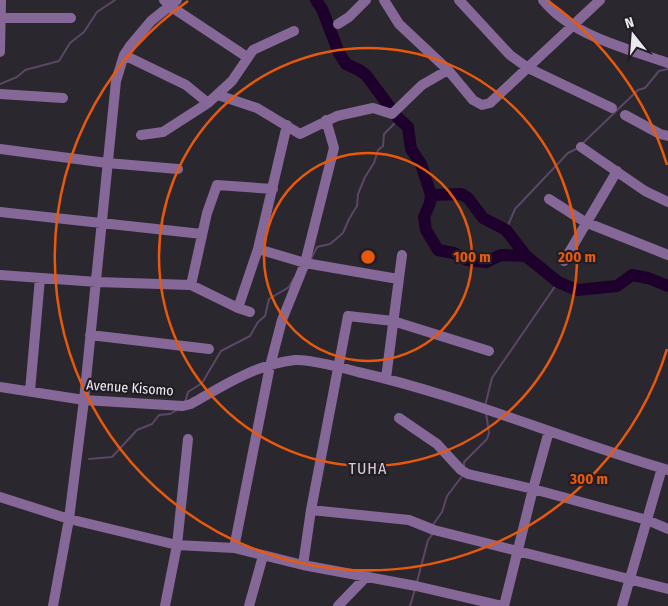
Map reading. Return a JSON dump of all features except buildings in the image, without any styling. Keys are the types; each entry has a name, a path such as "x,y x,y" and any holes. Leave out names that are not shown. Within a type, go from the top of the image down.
{"street":[{"path":"0,52 1,0"},
{"path":"338,24 349,17 366,0"},
{"path":"384,0 399,24 448,70 472,100 482,105 490,103 600,0"},
{"path":"459,0 510,55 528,68 612,108"},
{"path":"543,0 549,8 581,31 668,63"},
{"path":"52,606 69,519 97,282 101,222 116,81 124,55 151,21 170,2 247,57"},
{"path":"0,18 70,18"},
{"path":"141,135 163,132 208,103 232,81 253,50 294,30"},
{"path":"124,55 186,86 208,103"},
{"path":"218,95 257,108 300,134 337,116 374,108 394,112 422,85 448,70"},
{"path":"0,94 64,98"},
{"path":"625,115 660,134 668,136"},
{"path":"234,548 270,366 282,320 305,263 334,148 326,120"},
{"path":"238,308 258,249 287,125"},
{"path":"581,147 645,191 668,202"},
{"path":"0,149 107,163 178,169"},
{"path":"564,261 585,222 617,171"},
{"path":"191,285 202,234 216,185 273,189"},
{"path":"549,198 585,222 668,255"},
{"path":"0,212 202,234"},
{"path":"258,249 305,263 398,279"},
{"path":"386,378 402,255"},
{"path":"0,275 97,282 191,285 250,312"},
{"path":"30,391 40,278"},
{"path":"303,565 311,510 348,316 393,321 489,351"},
{"path":"90,335 209,349"},
{"name":"Avenue Kisomo","path":"0,387 84,400 183,406 191,404 239,376 296,360 386,378 665,469"},
{"path":"399,418 437,444 464,472 647,520 668,529"},
{"path":"0,497 69,519 177,546 234,548 303,565 416,586 504,606 549,431"},
{"path":"166,606 177,546 188,439"},
{"path":"622,606 647,520 665,469"},
{"path":"311,510 409,520 517,552 668,589"},
{"path":"249,606 263,556"},
{"path":"338,606 365,578"}],"waterway":[{"path":"0,84 17,77 25,70 59,61 70,43 84,32 97,12 115,0"},
{"path":"316,0 322,9 339,53 346,64 366,75 398,118 408,127 411,149 421,164 431,195 424,217 426,230 438,250 454,253 467,260 486,262 501,255 526,256 558,282 577,290 617,286 632,275 648,278 668,286"},
{"path":"583,143 638,90 645,88 659,71 668,69"},
{"path":"311,259 317,247 330,244 343,233 357,206 358,194 365,177 374,163 378,150 383,146 384,134 398,118"},
{"path":"506,230 515,209 568,153 578,148"},
{"path":"431,195 461,194 468,198 483,218 506,230 526,256"},
{"path":"185,402 188,392 202,383 221,351 250,336 258,322 265,316 269,299 289,287 294,278"},
{"path":"485,406 492,378 558,282"},
{"path":"89,459 112,457 137,430 152,424 159,415 170,414 177,410"},
{"path":"464,468 464,462 487,439 489,433 486,413"},
{"path":"432,526 442,512 447,496 463,475"},
{"path":"417,582 428,540 432,535 430,532"},
{"path":"410,606 415,589"}],"district":[{"name":"TUHA","path":"368,468"}]}
